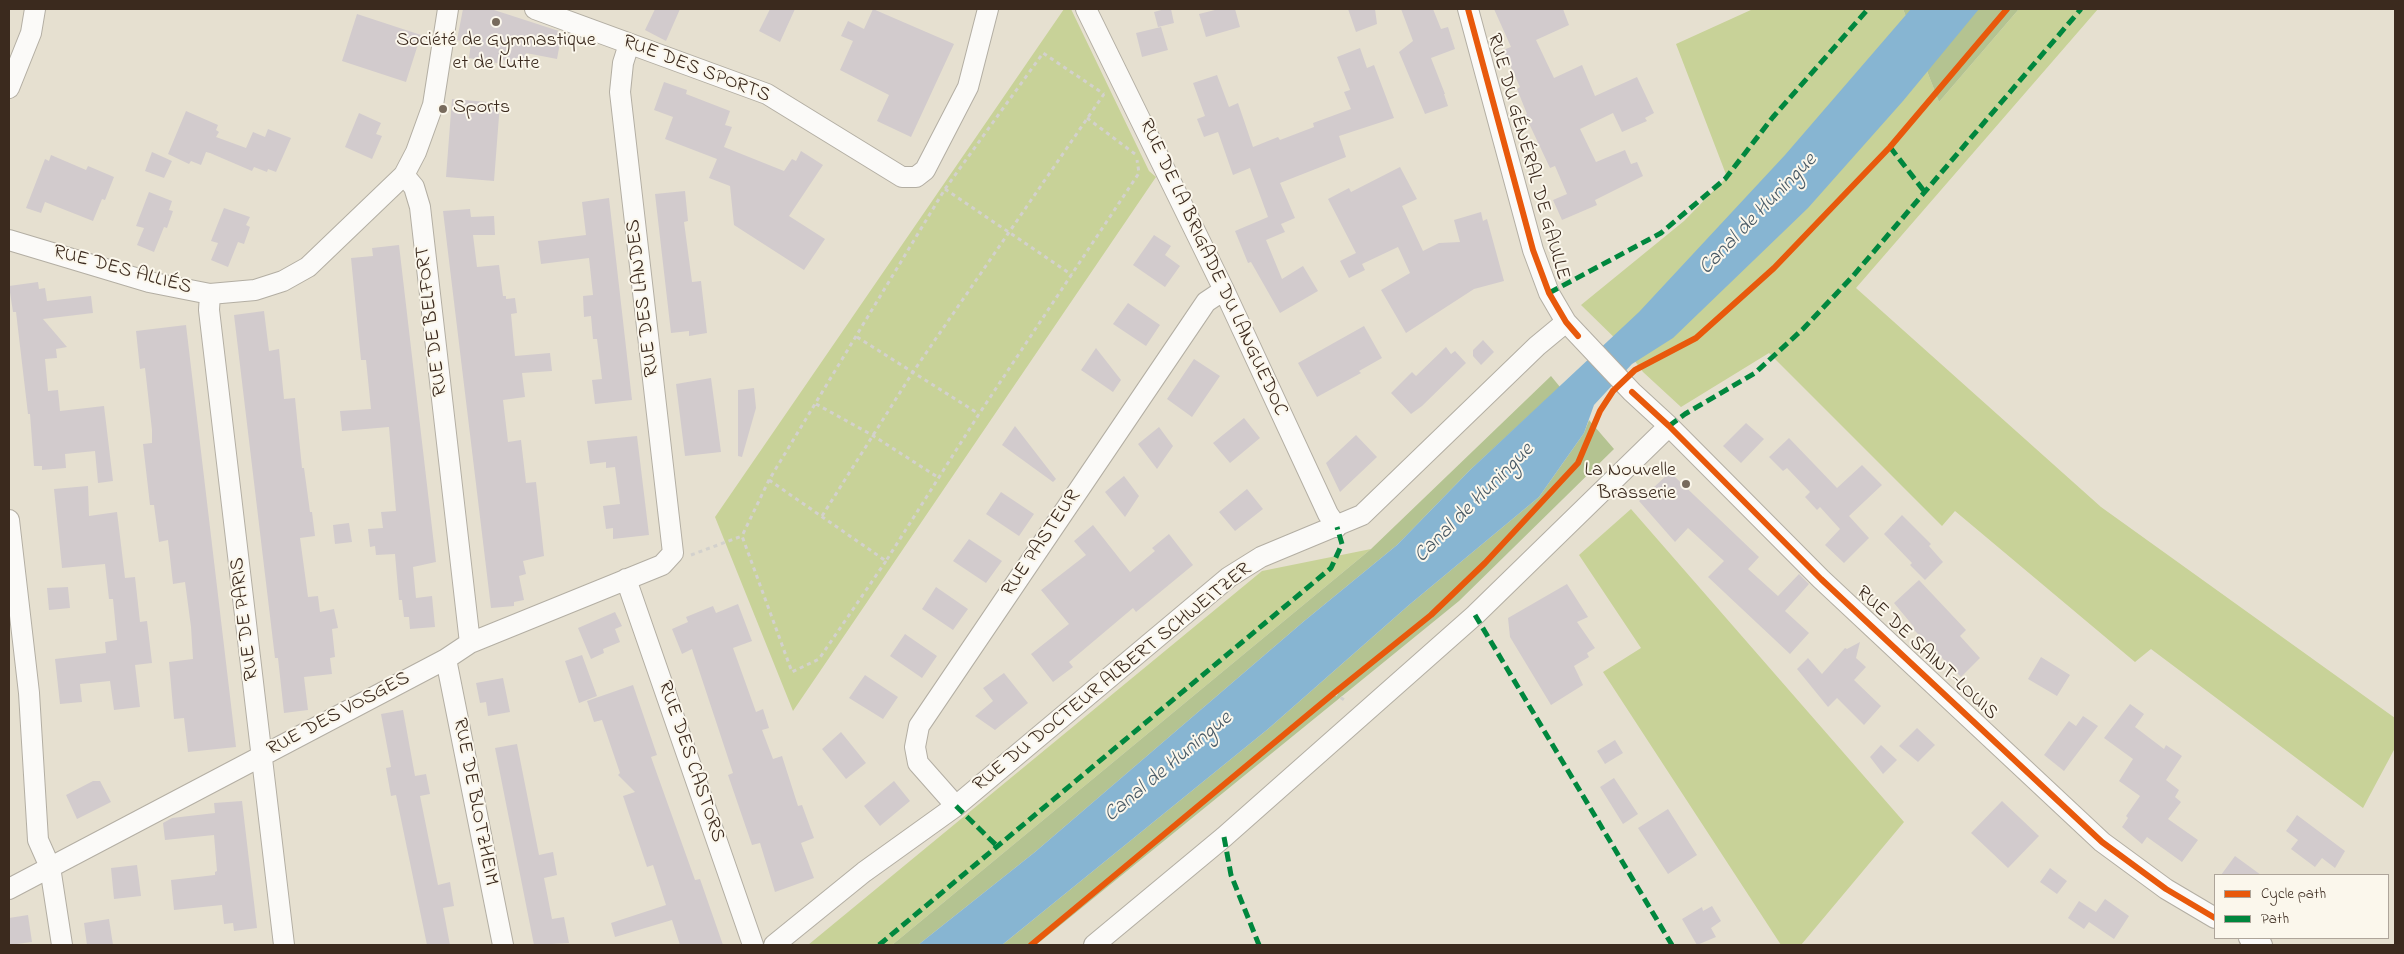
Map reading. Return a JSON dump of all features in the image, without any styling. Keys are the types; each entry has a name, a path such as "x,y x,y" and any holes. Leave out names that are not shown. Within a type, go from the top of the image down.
{"street":[{"path":"9,88 31,33 35,9"},
{"path":"404,175 433,105 448,9"},
{"name":"RUE DES SPORTS","path":"535,9 767,94 902,176 916,177 925,170 968,87 988,9"},
{"name":"RUE DE LA BRIGADE DU LANGUEDOC","path":"1086,9 1224,290 1328,514 1337,527"},
{"name":"RUE DU GÉNÉRAL DE GAULLE","path":"1468,9 1533,250 1549,292 1572,329 1632,392"},
{"name":"RUE DES LANDES","path":"629,44 623,63 620,92 673,553"},
{"name":"RUE DES ALLIÉS","path":"9,240 150,282 210,294 255,290 282,281 308,267 404,175"},
{"name":"RUE DE BELFORT","path":"404,175 414,187 420,207 470,643"},
{"name":"RUE PASTEUR","path":"956,806 918,763 915,747 919,726 1206,302 1224,290"},
{"name":"RUE DE PARIS","path":"210,294 210,310 284,945"},
{"name":"RUE DU DOCTEUR ALBERT SCHWEITZER","path":"774,945 864,872 956,806 1229,577 1261,557 1362,515 1537,346 1572,329"},
{"name":"RUE DE SAINT-LOUIS","path":"1632,392 1669,426 1821,579 2102,842 2166,889 2214,917"},
{"path":"1094,945 1224,838 1475,616 1669,426"},
{"path":"9,520 10,545 29,693 38,840 50,867 62,945"},
{"name":"RUE DES VOSGES","path":"9,888 446,659 470,643 662,565 673,553"},
{"name":"RUE DES CASTORS","path":"626,579 753,945"},
{"name":"RUE DE BLOTZHEIM","path":"446,659 503,945"},
{"path":"2251,939 2262,945"}],"path":[{"path":"673,553 693,555 742,536 769,480 945,189 1043,53 1104,94"},
{"path":"822,516 912,372 1119,73"},
{"path":"742,536 792,672 819,660 886,561 979,414 1139,173 1136,155 1087,118"},
{"path":"945,189 1072,275"},
{"path":"857,337 979,414"},
{"path":"816,404 872,435 939,478"},
{"path":"769,480 886,561"},
{"path":"1326,699 1341,687"}],"green space":[{"path":"1064,9 1071,9 1149,171 1156,177 793,711 715,517"},
{"path":"1753,9 1903,9 1939,102 2019,9 2098,9 1856,288 2101,507 2395,718 2395,748 2363,808 2151,649 2135,662 1955,511 1942,526 1769,353 1681,407 1643,372 1625,348 1581,305 1684,221 1727,177 1676,44"},
{"path":"1903,9 2019,9 1939,102"},
{"path":"1551,376 1560,387 1470,470 1397,545 1303,622 1035,852 918,945 892,945 1371,549"},
{"path":"1589,420 1614,449 1459,601 1036,945 1002,945 1268,729 1409,605 1539,497 1584,433"},
{"path":"1631,509 1904,822 1801,945 1781,945 1603,672 1641,648 1579,555"},
{"path":"1371,549 892,945 808,945 1262,571"}],"water":[{"name":"Canal de Huningue","path":"1911,9 1979,9 1903,101 1808,208 1673,338 1632,364 1594,405 1584,433 1539,497 1409,605 1268,729 1002,945 918,945 1035,852 1303,622 1397,545 1470,470 1639,312 1785,155"}],"building":[{"path":"463,9 491,9 562,32 557,59 526,53 524,65 503,60 502,64 469,58 471,43 457,40"},
{"path":"655,9 680,9 666,41 645,30"},
{"path":"770,9 795,9 780,42 759,31"},
{"path":"873,9 954,44 911,137 877,121 889,95 840,70 853,41 841,36 848,21 864,29"},
{"path":"1171,9 1174,23 1158,27 1154,12"},
{"path":"1219,9 1235,9 1240,27 1206,37 1199,14"},
{"path":"1348,9 1375,9 1377,24 1356,32"},
{"path":"1401,9 1433,9 1441,29 1448,27 1455,49 1431,58 1448,106 1425,114 1399,52 1413,41"},
{"path":"1494,9 1563,9 1569,25 1536,40 1554,78 1582,65 1595,96 1637,77 1654,113 1645,118 1647,121 1622,132 1613,113 1580,129 1596,162 1625,150 1631,164 1637,162 1643,176 1595,200 1597,205 1562,220 1553,200 1567,194 1555,166 1550,168 1525,115 1527,114 1517,89 1520,87 1503,50 1511,47"},
{"path":"357,14 421,35 406,82 342,61"},
{"path":"1161,27 1168,50 1142,57 1136,33"},
{"path":"1360,48 1367,68 1374,65 1394,118 1339,136 1346,157 1280,183 1295,218 1281,224 1285,232 1266,240 1282,279 1303,266 1318,291 1280,313 1251,262 1248,263 1235,231 1268,217 1250,168 1233,175 1218,132 1204,137 1197,119 1205,116 1193,83 1217,75 1229,107 1238,103 1253,147 1278,137 1280,140 1314,127 1313,123 1351,109 1344,92 1350,90 1337,57"},
{"path":"664,82 687,90 686,94 730,111 725,125 732,127 724,147 784,171 792,159 796,161 801,151 823,165 789,216 825,239 804,270 734,225 730,186 709,178 717,159 665,139 673,117 654,110"},
{"path":"452,99 500,103 494,181 446,177"},
{"path":"186,111 218,125 216,130 219,132 216,137 246,148 253,132 265,137 268,129 291,138 276,172 268,169 267,172 254,167 252,171 206,152 201,165 191,161 189,164 168,154"},
{"path":"359,113 381,123 376,134 382,136 372,159 345,147"},
{"path":"152,152 172,161 164,178 145,171"},
{"path":"51,155 86,170 88,166 114,177 105,200 102,199 93,221 45,202 41,213 26,208 45,159 49,161"},
{"path":"1400,167 1417,199 1402,206 1423,251 1439,243 1460,242 1454,220 1481,212 1483,221 1487,219 1504,281 1474,289 1406,333 1381,290 1410,273 1398,247 1362,264 1365,270 1349,278 1340,261 1356,253 1328,199 1349,188 1351,192"},
{"path":"685,191 688,221 684,222 692,282 701,281 707,333 689,336 689,331 671,333 655,194"},
{"path":"149,192 172,201 169,210 173,211 167,228 164,227 154,252 137,245 144,228 136,226"},
{"path":"609,198 632,400 595,404 592,380 602,379 597,339 593,339 591,316 584,317 583,296 593,295 589,258 541,264 538,241 586,235 582,202"},
{"path":"224,208 250,217 246,225 250,227 244,244 238,242 228,267 211,260 218,243 211,241"},
{"path":"470,209 471,217 494,216 495,235 473,235 477,267 499,265 503,296 506,296 506,299 515,298 517,313 511,314 515,356 550,353 552,371 522,373 525,397 503,400 508,442 521,440 526,483 536,482 544,556 523,561 526,574 519,576 524,600 514,602 514,606 491,608 443,211"},
{"path":"1154,235 1171,246 1165,255 1180,266 1165,287 1133,265"},
{"path":"399,245 436,562 413,567 416,598 432,596 435,627 410,629 409,617 404,617 402,600 399,600 395,554 376,555 375,546 370,547 368,529 383,528 381,512 396,511 389,427 342,431 340,411 371,409 366,360 361,360 351,258 373,256 372,248"},
{"path":"38,282 39,289 45,288 47,301 91,296 93,313 43,319 67,347 56,349 57,358 45,359 48,391 58,390 60,411 104,406 113,481 98,483 95,451 65,454 66,468 42,470 42,466 34,466 30,414 28,414 16,312 13,312 9,286"},
{"path":"1128,303 1160,325 1146,346 1113,324"},
{"path":"264,311 269,351 279,349 284,399 295,398 302,468 304,468 315,536 300,538 308,597 318,596 320,612 334,609 338,628 332,629 335,657 330,658 332,674 304,677 308,710 284,713 278,658 275,658 234,315"},
{"path":"186,325 236,747 188,752 184,718 174,719 169,662 193,659 191,627 185,582 173,584 168,540 159,542 154,505 150,505 143,444 152,443 152,430 145,368 140,369 136,331"},
{"path":"1364,326 1382,358 1359,371 1361,373 1317,397 1298,363"},
{"path":"1483,340 1494,352 1481,365 1473,356 1473,350"},
{"path":"1446,347 1451,354 1455,351 1466,363 1422,406 1411,414 1391,393 1412,372 1416,376"},
{"path":"1096,348 1121,380 1113,392 1081,370"},
{"path":"1194,359 1220,376 1192,417 1167,399"},
{"path":"711,378 721,452 685,456 676,384"},
{"path":"754,388 756,408 742,457 738,456 738,390"},
{"path":"1244,418 1260,438 1230,463 1213,443"},
{"path":"1746,423 1764,439 1741,463 1723,446"},
{"path":"1015,426 1056,479 1053,482 1002,445"},
{"path":"1159,427 1173,446 1157,469 1138,444"},
{"path":"1356,435 1377,457 1340,492 1326,463"},
{"path":"637,436 649,535 613,539 613,528 606,529 603,506 620,504 615,467 606,468 606,462 590,464 587,441"},
{"path":"1789,438 1837,488 1862,465 1882,485 1849,516 1869,538 1844,563 1825,545 1840,529 1820,507 1817,510 1805,497 1810,492 1787,468 1783,471 1769,457"},
{"path":"1124,476 1139,496 1125,517 1105,492"},
{"path":"1666,476 1674,476 1759,557 1748,569 1778,596 1799,574 1809,584 1785,611 1809,633 1790,654 1708,577 1724,561 1688,528 1675,542 1639,501"},
{"path":"88,486 89,516 117,512 125,578 135,577 140,622 147,621 152,663 135,665 140,707 114,710 110,681 80,684 82,702 60,704 55,659 106,653 105,642 117,640 113,599 109,599 105,564 62,568 54,489"},
{"path":"1247,489 1263,509 1235,531 1219,512"},
{"path":"1001,492 1034,514 1019,536 986,514"},
{"path":"1902,515 1931,544 1929,546 1943,562 1925,580 1910,565 1912,563 1884,534"},
{"path":"349,523 352,542 335,544 333,525"},
{"path":"1093,525 1130,572 1155,551 1152,548 1169,534 1193,565 1136,612 1133,608 1069,662 1073,667 1053,682 1031,654 1069,624 1041,590 1086,555 1074,541"},
{"path":"969,539 1002,561 986,583 953,561"},
{"path":"1919,580 1966,630 1960,636 1980,658 1961,677 1913,629 1914,627 1894,603"},
{"path":"1567,584 1588,617 1577,622 1595,648 1587,653 1589,657 1574,666 1583,685 1551,705 1510,637 1508,618"},
{"path":"68,587 70,608 49,610 47,588"},
{"path":"936,587 968,609 953,630 922,609"},
{"path":"738,604 752,641 733,648 756,712 763,709 769,728 762,730 773,759 782,756 798,806 802,805 814,838 801,843 814,878 775,892 760,843 752,845 728,775 733,773 692,649 682,654 672,629 688,622 686,617 713,606 716,613"},
{"path":"615,612 622,626 615,629 620,642 603,649 604,653 591,659 578,628"},
{"path":"905,634 937,656 922,678 890,656"},
{"path":"1860,642 1856,658 1866,667 1854,680 1881,706 1864,725 1837,698 1828,707 1797,669 1808,658 1822,674 1845,648 1847,649"},
{"path":"582,655 597,696 579,703 565,661"},
{"path":"2041,657 2070,675 2057,696 2028,679"},
{"path":"1004,673 1028,703 995,730 975,716 993,701 983,688"},
{"path":"865,675 898,697 883,719 849,698"},
{"path":"503,678 510,712 488,716 486,702 480,703 476,683"},
{"path":"633,685 657,755 651,757 695,880 700,879 723,945 680,945 672,920 615,937 611,923 666,905 653,865 647,867 623,796 635,792 618,775 620,773 602,720 594,722 587,701"},
{"path":"2130,704 2144,714 2135,727 2164,749 2166,745 2182,756 2166,780 2179,790 2175,797 2181,802 2168,819 2198,840 2182,862 2147,837 2142,844 2122,827 2128,818 2126,816 2140,796 2119,781 2133,759 2104,738"},
{"path":"403,710 415,776 426,774 430,794 420,796 438,885 450,882 454,906 443,908 450,945 427,945 396,795 391,796 386,768 391,767 381,714"},
{"path":"2083,716 2098,726 2064,771 2044,755 2069,721 2076,726"},
{"path":"1917,728 1935,745 1918,762 1899,746"},
{"path":"841,732 866,763 846,779 822,749"},
{"path":"1615,740 1623,753 1605,764 1597,751"},
{"path":"517,744 539,855 553,852 557,875 544,878 552,919 564,917 569,943 534,945 495,748"},
{"path":"1881,745 1897,760 1883,774 1870,757"},
{"path":"1614,778 1638,814 1623,824 1600,787"},
{"path":"93,781 100,781 111,802 77,819 66,795"},
{"path":"894,781 910,801 880,826 864,806"},
{"path":"242,801 257,928 234,931 233,923 224,924 222,905 174,910 171,880 215,875 217,871 214,835 165,840 163,823 172,818 215,813 214,803"},
{"path":"2002,801 2039,836 2008,868 1971,833"},
{"path":"1668,809 1697,855 1668,874 1638,828"},
{"path":"2297,815 2345,851 2335,868 2322,858 2315,867 2291,849 2298,840 2286,831"},
{"path":"2235,856 2260,874 2222,874"},
{"path":"137,865 141,896 114,899 111,868"},
{"path":"2050,868 2067,881 2057,894 2040,882"},
{"path":"2105,899 2129,916 2114,939 2089,922 2084,929 2068,918 2079,901 2096,912"},
{"path":"1712,906 1721,921 1711,928 1716,937 1697,945 1682,919 1702,907 1703,911"},
{"path":"28,915 32,942 9,945 9,918"},
{"path":"109,919 113,945 87,945 84,923"}],"marked path":[{"path":"1549,293 1661,233 1725,179 1773,117 1868,9"},
{"path":"1669,426 1685,414 1755,373 1803,329 1853,276 2081,9"},
{"path":"1890,147 1924,191"},
{"path":"879,945 1331,568 1342,544 1337,527"},
{"path":"1475,615 1672,945"},
{"path":"956,806 997,846"},
{"path":"1224,837 1231,875 1259,945"}],"cycle path":[{"path":"1468,9 1533,250 1549,293 1566,322 1578,336"},
{"path":"1031,945 1334,693 1431,615 1485,563 1578,463 1600,411 1613,391 1635,370 1696,338 1774,268 1890,147 2007,9"},
{"path":"1632,392 1669,426 1821,579 2102,842 2166,889 2214,917"}],"place":[{"name":"Société de Gymnastique et de Lutte","path":"496,22"},
{"name":"Sports","path":"443,109"},
{"name":"La Nouvelle Brasserie","path":"1686,484"}]}
